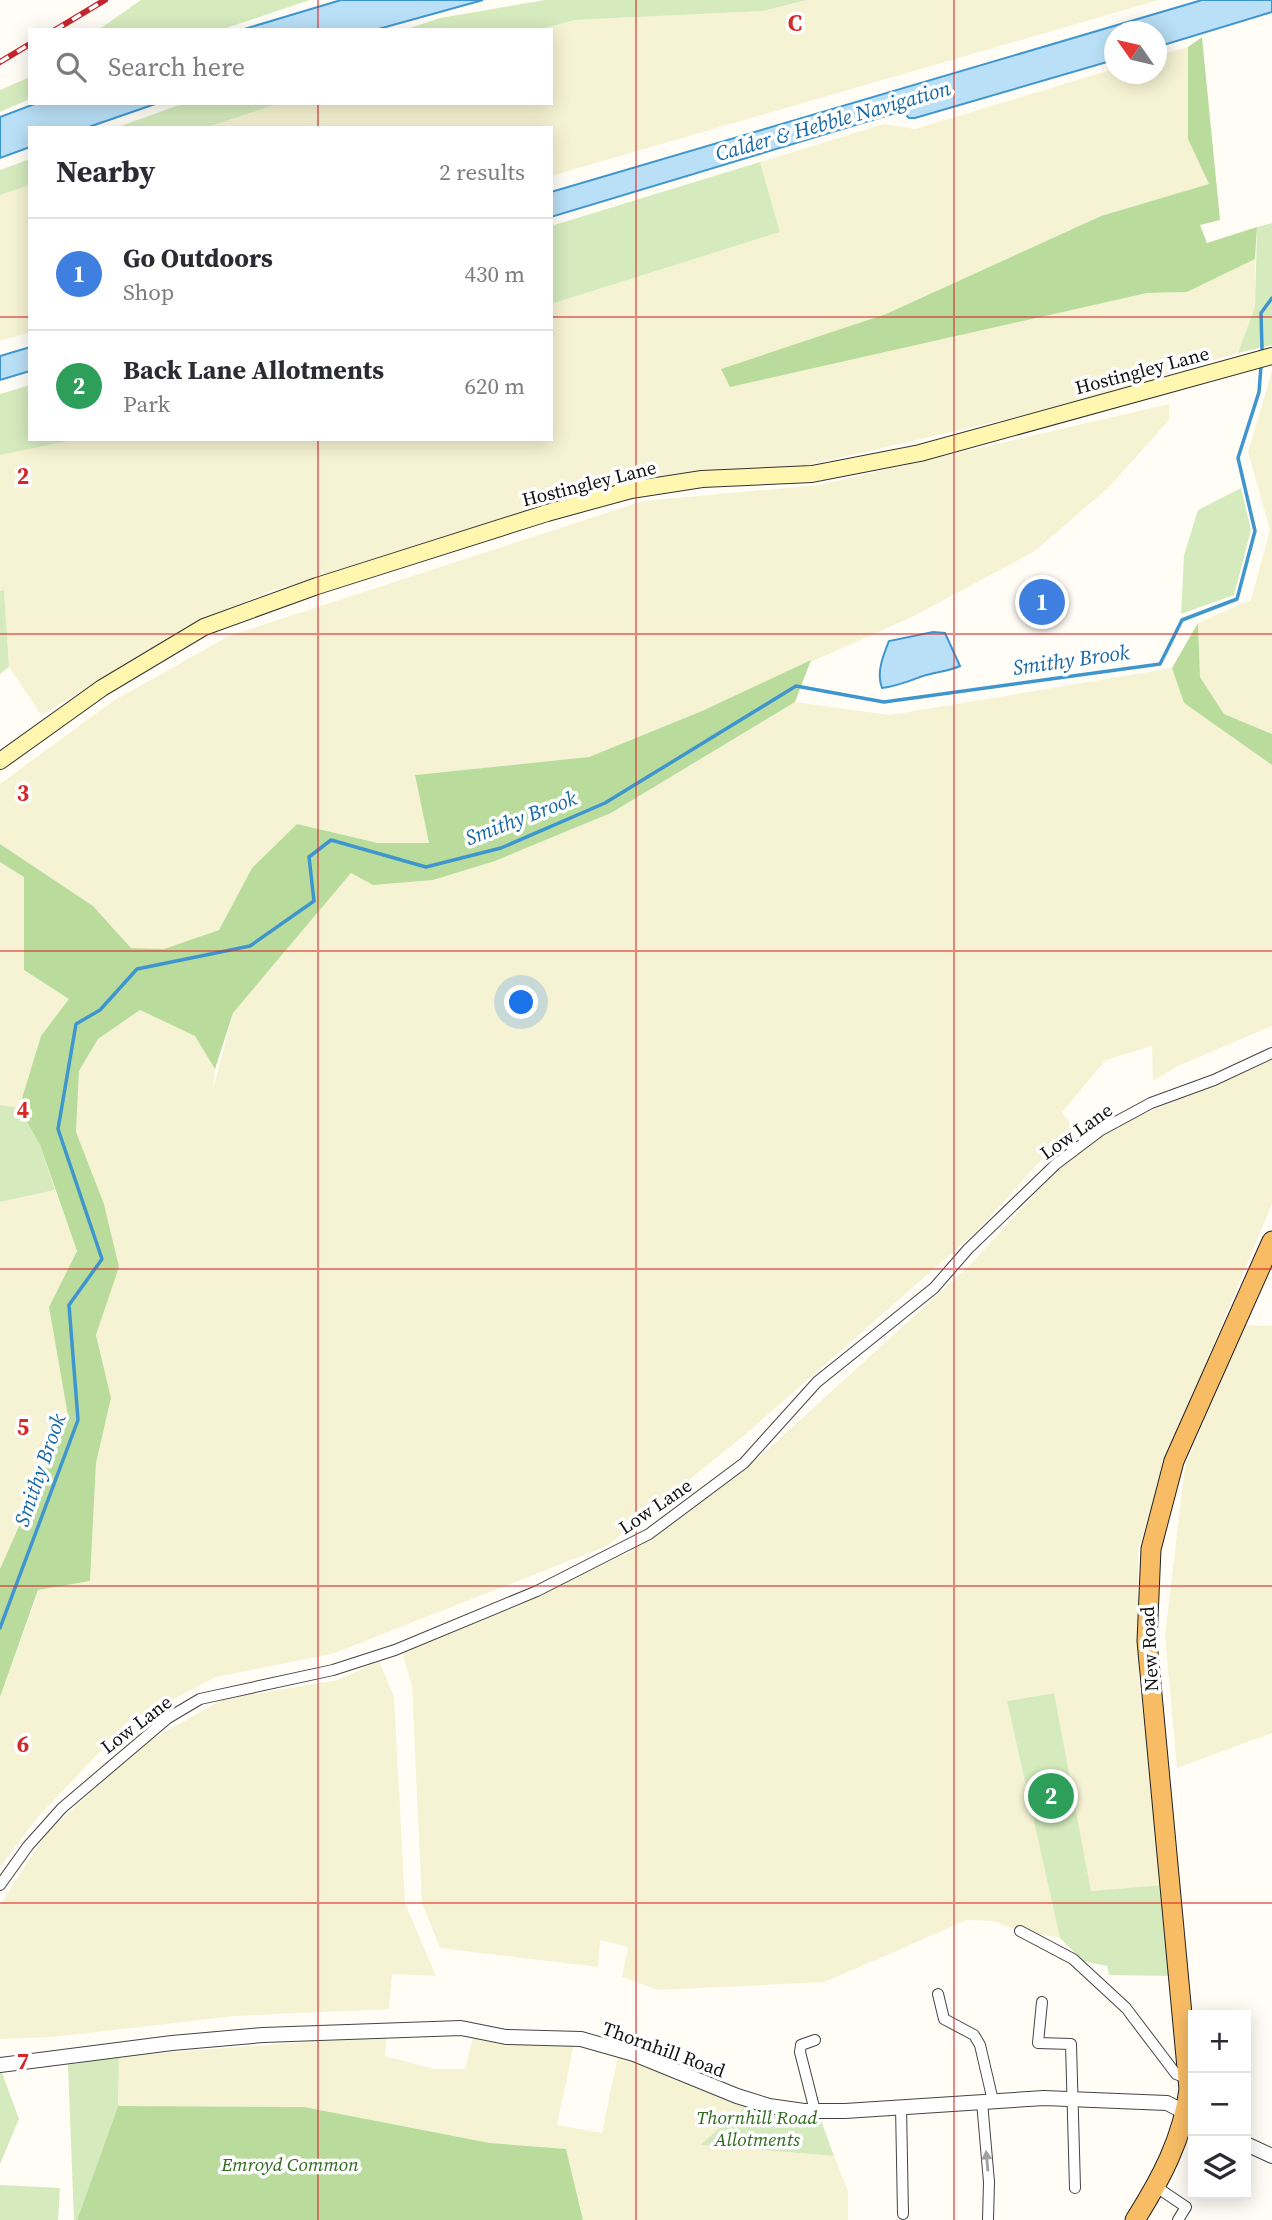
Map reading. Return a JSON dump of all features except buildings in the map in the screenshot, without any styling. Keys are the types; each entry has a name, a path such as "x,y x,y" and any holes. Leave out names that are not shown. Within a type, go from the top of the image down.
{"highway":[{"name":"New Road","path":"1188,2073 1147,1642 1151,1549 1174,1461 1272,1241"},
{"name":"New Road","path":"1135,2220 1171,2157 1188,2119"}],"main road":[{"name":"Hostingley Lane","path":"0,761 103,688 204,628 317,586 631,489 702,479 812,474 920,453 1272,356"}],"street":[{"name":"Low Lane","path":"0,1885 28,1846 62,1808 168,1718 200,1699 333,1670 395,1650 537,1591 649,1534 744,1463 817,1382 934,1287 968,1249 1056,1164 1101,1130 1150,1103 1214,1080 1272,1053"},
{"path":"1020,1931 1073,1959 1126,2008 1169,2067 1188,2083"},
{"path":"937,1994 944,2019 974,2035 980,2045 987,2102 988,2220"},
{"path":"1042,2002 1038,2043 1072,2044 1074,2188"},
{"name":"Thornhill Road","path":"0,2065 263,2035 461,2028 506,2037 581,2039 634,2054 737,2096 769,2106 815,2111 1073,2098 1167,2104 1188,2114"},
{"path":"815,2039 801,2045 800,2052 815,2111"},
{"path":"901,2106 903,2214"},
{"path":"1251,2146 1272,2156"},
{"path":"1155,2186 1186,2207 1178,2220"}],"shaded area":[{"path":"807,0 1159,0 553,175 553,126 211,126 274,105 553,105 553,28 545,28 575,20 763,11"},
{"path":"1188,47 1188,139 1210,184 1101,216 886,314 721,370 962,333 1147,293 1187,292 1255,259 1256,307 1238,353 1076,403 791,469 661,476 268,592 207,618 41,715 9,667 4,590 0,591 0,453 60,441 553,441 553,303 780,232 760,162 884,124 915,129 1104,72 1104,84 1167,84 1167,53"},
{"path":"28,186 28,333 0,341 0,195"},
{"path":"1272,371 1272,734 1224,714 1200,677 1198,623 1251,600 1270,530 1248,452"},
{"path":"1169,404 1169,420 1109,487 1035,551 914,616 702,711 589,757 415,775 429,843 378,843 297,824 252,868 219,930 164,949 131,948 93,906 0,844 0,784 113,701 229,636 643,501 819,485"},
{"path":"1172,668 1184,703 1272,765 1272,1026 1178,1066 1153,1081 1152,1046 1106,1060 1062,1112 1076,1132 1048,1152 978,1230 747,1433 607,1546 332,1654 216,1677 126,1724 36,1819 0,1867 0,1697 39,1590 90,1581 96,1463 111,1398 96,1335 119,1267 104,1204 76,1132 79,1071 98,1039 140,1010 196,1036 215,1069 213,1089 233,1013 351,873 373,884 433,880 495,861 611,813 795,702 890,715"},
{"path":"0,862 24,876 24,970 70,999 41,1036 19,1108 0,1105"},
{"path":"1272,1059 1272,1204 1164,1464 1138,1551 1139,1680 1163,1885 1091,1891 1053,1693 1007,1701 1060,1938 1020,1931 993,1921 967,1920 825,1982 658,1990 622,1977 628,1947 600,1940 598,1967 440,1948 422,1902 412,1687 401,1648 549,1590 628,1553 764,1453 969,1266 1065,1161 1116,1126"},
{"path":"55,1190 77,1251 49,1307 68,1416 0,1569 0,1202"},
{"path":"1244,1325 1272,1326 1272,1733 1177,1768 1165,1635 1185,1467"},
{"path":"379,1661 394,1696 405,1903 436,1976 392,1974 389,2009 234,2016 54,2037 0,2039 0,1905 46,1834 139,1747 223,1699 338,1680"},
{"path":"475,2031 574,2044 557,2125 602,2133 618,2055 747,2105 702,2145 834,2156 848,2191 848,2220 583,2220 566,2149 490,2143 304,2107 118,2106 119,2056 387,2036 385,2056 434,2069 465,2069"}],"green space":[{"path":"141,0 310,0 226,28 101,28"},
{"path":"545,0 807,0 763,11 575,20 545,28 410,28 440,18"},
{"path":"1202,37 1220,220 1200,225 1207,243 1257,227 1255,259 1187,292 1147,293 730,387 721,369 886,314 1101,216 1209,184 1188,139 1188,47"},
{"path":"28,78 28,100 0,112 0,90"},
{"path":"179,105 274,105 211,126 121,126"},
{"path":"28,160 28,186 0,195 0,170"},
{"path":"760,162 780,232 553,303 553,225"},
{"path":"1272,223 1272,345 1238,353 1255,307 1257,227"},
{"path":"28,386 28,441 67,441 0,455 0,394"},
{"path":"1241,488 1251,530 1234,595 1181,614 1184,555 1198,510"},
{"path":"4,590 9,667 0,674 0,591"},
{"path":"1198,623 1200,677 1224,714 1272,734 1272,765 1184,703 1172,668"},
{"path":"811,660 795,702 611,813 495,861 433,880 373,885 351,873 233,1013 215,1069 195,1036 140,1010 98,1039 79,1071 76,1132 104,1204 119,1267 96,1335 111,1398 96,1463 90,1581 38,1590 0,1697 0,1569 68,1416 49,1307 77,1251 40,1145 19,1108 41,1036 69,999 24,970 24,877 0,862 0,844 93,906 131,948 164,949 219,930 252,868 297,824 378,843 429,843 415,775 589,757 702,711"},
{"path":"0,1105 19,1108 40,1145 55,1190 0,1202"},
{"path":"1054,1693 1091,1891 1163,1885 1172,1976 1109,1975 1107,1966 1083,1961 1060,1938 1007,1701"},
{"path":"119,2056 118,2106 77,2220 74,2220 68,2065"},
{"path":"0,2070 19,2119 0,2164"},
{"name":"Thornhill Road Allotments","path":"747,2105 819,2115 834,2156 700,2145"},
{"name":"Emroyd Common","path":"118,2106 304,2107 490,2143 566,2149 583,2220 77,2220"},
{"path":"0,2185 60,2188 58,2220 0,2220"}],"water":[{"path":"341,0 483,0 382,28 248,28"},
{"path":"1202,0 1272,0 1272,12 1167,44 1167,21 1131,21"},
{"name":"Calder & Hebble Navigation","path":"1104,29 1104,63 915,118 909,118 902,111 553,216 553,191"},
{"path":"32,105 152,105 92,126 28,126 28,148 0,158 0,117"},
{"path":"28,348 28,372 0,380 0,356"},
{"path":"933,632 945,633 960,666 882,688 880,670 889,641"}],"waterway":[{"name":"Smithy Brook","path":"1262,349 1261,313 1272,298"},
{"name":"Smithy Brook","path":"0,1628 78,1420 69,1305 102,1259 58,1129 76,1024 100,1010 137,969 250,946 314,901 309,857 331,840 426,867 501,848 605,803 796,686 884,702 1160,664 1182,620 1237,599 1255,531 1238,458 1259,392 1261,366"}],"railway":[{"path":"58,28 105,0"},
{"path":"0,62 28,45"}],"place":[{"name":"Go Outdoors","path":"1042,602"},
{"name":"Back Lane Allotments","path":"1051,1796"}]}
